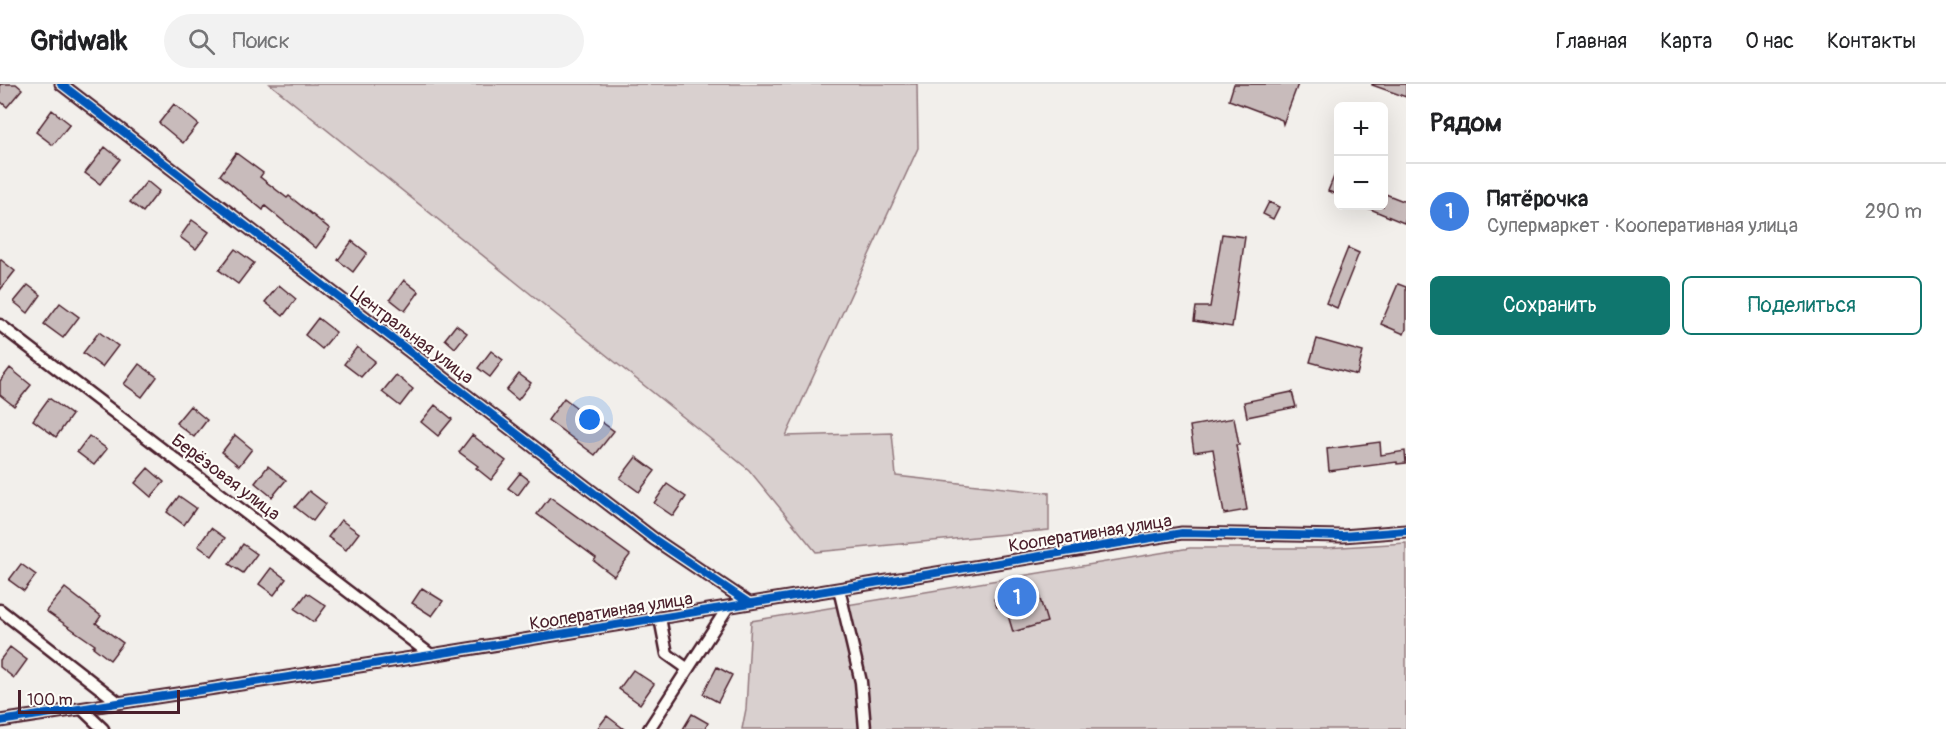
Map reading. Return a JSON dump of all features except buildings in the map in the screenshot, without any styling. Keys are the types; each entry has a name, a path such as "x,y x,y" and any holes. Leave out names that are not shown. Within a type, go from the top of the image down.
{"street":[{"name":"Центральная улица","path":"61,84 654,539 749,603"},
{"name":"Берёзовая улица","path":"0,325 431,655"},
{"name":"Кооперативная улица","path":"0,721 431,655 1182,533 1343,536 1406,531"},
{"path":"839,589 860,674 865,729"},
{"path":"649,729 728,607"},
{"path":"0,610 119,703"},
{"path":"660,618 667,654 688,669"},
{"path":"81,709 103,729"}],"shaded area":[{"path":"270,84 917,84 918,148 786,436 892,433 896,476 1049,493 1049,530 816,552 749,470"},
{"path":"1406,543 1406,729 742,729 746,709 751,621 1190,548 1325,548"}],"cycle path":[{"path":"61,84 654,539 749,603"},
{"path":"0,721 431,655 1182,533 1343,536 1406,531"}],"place":[{"name":"Пятёрочка","path":"1017,597"}]}
